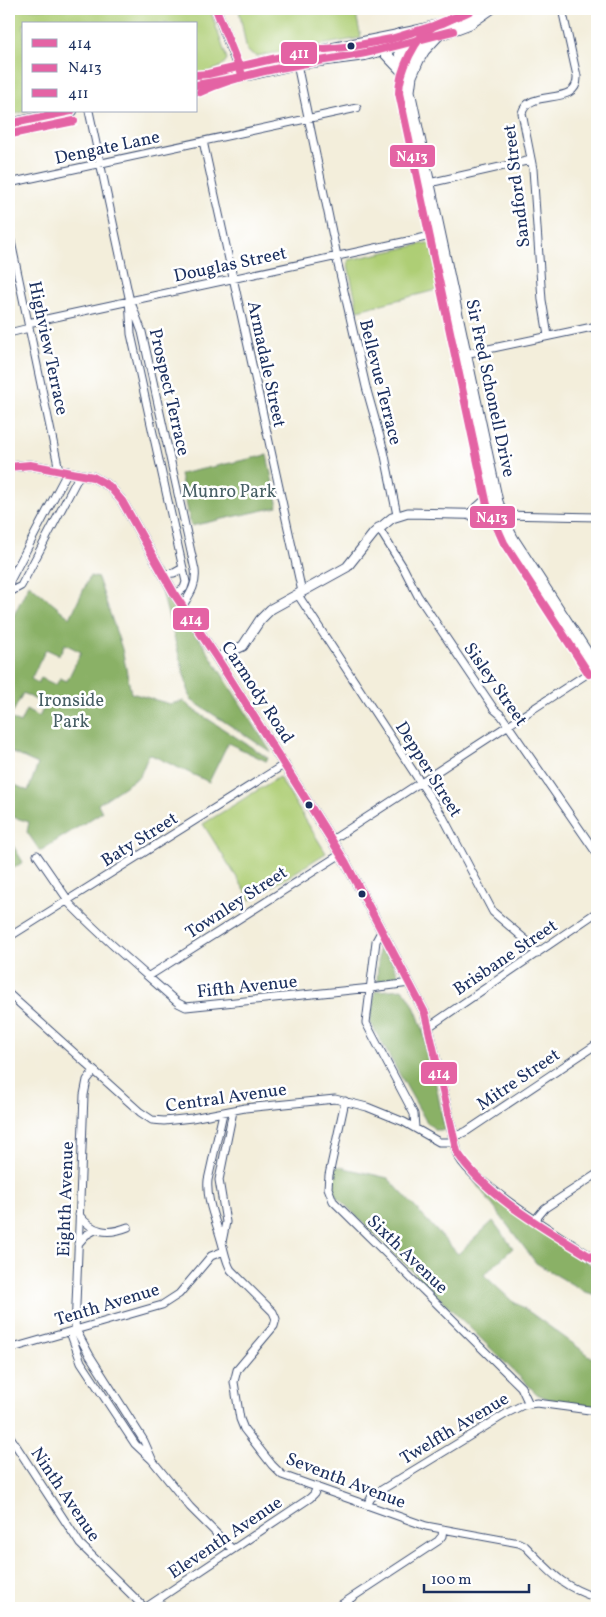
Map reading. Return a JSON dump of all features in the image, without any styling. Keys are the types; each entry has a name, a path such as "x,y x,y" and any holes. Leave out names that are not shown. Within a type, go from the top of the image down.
{"main road":[{"path":"198,83 207,78 241,72 364,55 382,50 402,40 454,20 473,9"},
{"path":"241,72 304,53 438,35 470,23 490,9"},
{"path":"382,50 407,74 438,35"},
{"name":"Sir Fred Schonell Drive","path":"402,40 407,74 404,82 409,91 495,492 502,515 519,550 597,668"},
{"path":"9,124 67,112"}],"street":[{"path":"216,9 241,72"},
{"name":"Sandford Street","path":"548,336 542,300 531,160 522,118 524,108 532,102 571,92 577,81 562,9"},
{"name":"Bellevue Terrace","path":"297,64 366,387 384,451 398,515"},
{"name":"Dengate Lane","path":"9,183 357,108"},
{"name":"Prospect Terrace","path":"89,112 130,300 142,332 195,570 194,585 182,607"},
{"name":"Armadale Street","path":"203,141 300,594"},
{"path":"429,183 531,160"},
{"name":"Highview Terrace","path":"9,232 28,326 64,471"},
{"name":"Douglas Street","path":"9,333 28,326 130,300 440,234"},
{"name":"Prospect Terrace","path":"130,300 131,334 186,585 175,595"},
{"path":"465,354 597,326"},
{"name":"Carmody Road","path":"9,467 26,465 80,474 102,481 116,492 182,607 217,658 332,840 426,1013 454,1139 460,1158 467,1168 500,1196 597,1261"},
{"path":"10,594 10,581 64,471"},
{"path":"10,594 21,586 80,474"},
{"path":"469,515 495,492"},
{"path":"217,658 243,646 264,615 271,609 347,567 378,528 386,521 398,515 408,513 597,517"},
{"name":"Sisley Street","path":"378,528 404,567 418,596 461,662 494,709 501,715 597,854"},
{"path":"164,574 174,573 182,568"},
{"name":"Depper Street","path":"300,594 443,817 493,912 527,941 537,954"},
{"path":"332,840 597,668"},
{"name":"Baty Street","path":"9,937 285,764"},
{"name":"Townley Street","path":"149,976 340,854"},
{"name":"Fifth Avenue","path":"37,855 68,901 85,920 178,1003 186,1007 410,983"},
{"name":"Brisbane Street","path":"430,1026 597,912"},
{"path":"382,930 376,937 366,1023 414,1114 415,1128"},
{"name":"Central Avenue","path":"9,994 140,1112 154,1120 186,1119 245,1108 324,1100 346,1101 367,1107 415,1128 439,1142 454,1139"},
{"name":"Mitre Street","path":"454,1139 597,1044"},
{"name":"Eighth Avenue","path":"94,1071 86,1082 84,1095 73,1331 76,1352 85,1369 135,1444 152,1460 190,1507 232,1549"},
{"name":"Sixth Avenue","path":"346,1101 329,1175 328,1188 333,1201 521,1387 529,1404"},
{"name":"Seventh Avenue","path":"222,1242 226,1222 219,1180 233,1111"},
{"name":"Seventh Avenue","path":"223,1113 208,1184 215,1221 231,1270 274,1313 276,1319 273,1328 242,1364 234,1377 234,1389 243,1427 257,1446 278,1472 317,1488 424,1525 522,1544 557,1578 574,1589 597,1598"},
{"path":"535,1220 545,1208 597,1174"},
{"path":"79,1215 87,1225 95,1230 116,1231 128,1226"},
{"path":"78,1244 86,1235 95,1230"},
{"name":"Tenth Avenue","path":"9,1349 155,1308 179,1294 211,1256 224,1251"},
{"name":"Eighth Avenue","path":"73,1331 144,1441 152,1460"},
{"name":"Twelfth Avenue","path":"367,1505 370,1499 378,1492 509,1412 537,1403 597,1412"},
{"name":"Ninth Avenue","path":"9,1435 80,1544 145,1608"},
{"name":"Eleventh Avenue","path":"145,1608 312,1497 317,1488"},
{"path":"336,1608 438,1541 442,1536 443,1529"}],"green space":[{"path":"9,9 210,9 227,59 222,66 198,75 198,22 22,22 23,112 9,115"},
{"path":"239,9 355,9 361,38 256,56 247,51"},
{"path":"427,243 431,244 440,289 358,310 348,265 349,260"},
{"name":"Munro Park","path":"267,455 278,507 191,526 180,474"},
{"path":"156,570 271,752 191,700"},
{"name":"Ironside Park","path":"90,576 98,578 122,649 131,693 170,704 184,701 191,708 268,758 266,761 228,743 209,782 149,754 140,776 98,804 102,812 40,851 27,832 29,822 13,817 9,824 9,782 28,791 38,764 9,751 9,625 29,584 70,618","holes":["65,644 81,652 67,681 60,678 56,685 41,678 38,683 31,679 46,649 59,655","23,693 45,705 39,717 26,710 20,723 10,718"]},
{"path":"279,777 326,853 251,900 203,824"},
{"path":"9,839 23,862 9,871"},
{"path":"379,942 385,946 400,978 377,982"},
{"path":"403,989 418,1016 430,1055 445,1130 435,1130 426,1121 370,1022 375,991"},
{"path":"336,1166 388,1178 458,1254 493,1221 513,1248 484,1275 512,1301 597,1361 597,1407 548,1399 537,1394 337,1197 332,1184"},
{"path":"474,1181 597,1269 597,1295 585,1292 536,1263"}],"transit line":[{"name":"414","path":"198,85 243,77 216,9"},
{"name":"N413","path":"473,9 427,31 409,55 402,75 399,93 487,505 504,543 589,674"},
{"name":"411","path":"198,75 307,51 354,46 391,39 443,23 473,9"},
{"name":"N413","path":"200,92 219,84 259,73 299,64 372,52 453,31"},
{"name":"414","path":"9,124 66,112"},
{"name":"N413","path":"11,134 74,121"},
{"name":"414","path":"9,467 30,465 93,477 109,486 122,501 175,595 217,658 346,863 425,1013 457,1152 470,1169 502,1199 540,1226 597,1261"}]}
